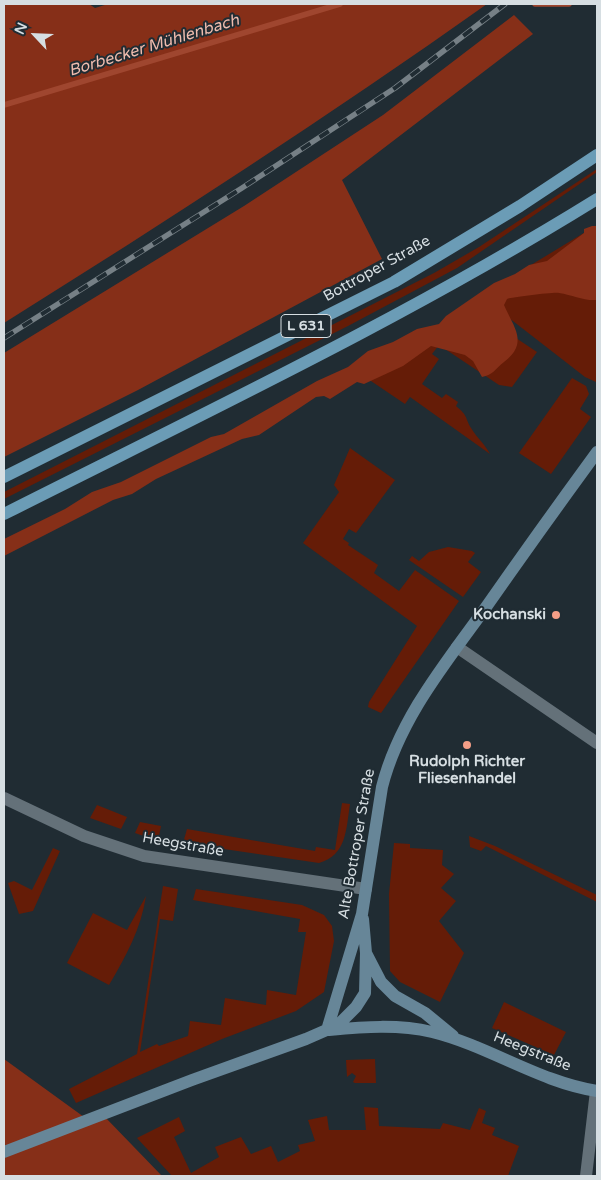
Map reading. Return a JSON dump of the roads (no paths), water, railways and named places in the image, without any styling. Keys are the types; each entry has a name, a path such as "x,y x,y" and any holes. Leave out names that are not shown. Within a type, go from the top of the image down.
{"main road":[{"name":"Bottroper Straße","path":"4,478 394,282 520,206 597,155"},
{"name":"L 631","path":"4,514 402,313 511,252 597,199"}],"street":[{"name":"Alte Bottroper Straße","path":"327,1030 362,914 378,806 387,766 401,735 416,708 457,647 597,452"},
{"path":"457,647 597,743"},
{"name":"Heegstraße","path":"4,798 84,836 144,856 366,889"},
{"name":"Heegstraße","path":"362,914 366,952 375,973 389,992 426,1013 457,1040"},
{"path":"4,1152 327,1030 350,1015 363,998 366,982 366,952"},
{"name":"Heegstraße","path":"327,1030 406,1028 433,1032 560,1082 597,1091 586,1176"}],"waterway":[{"name":"Borbecker Mühlenbach","path":"4,105 340,4"},
{"name":"Borbecker Mühlenbach","path":"535,4 569,4"}],"railway":[{"path":"4,338 242,188 395,88 505,4"}],"place":[{"name":"Kochanski","path":"556,615"},
{"name":"Rudolph Richter Fliesenhandel","path":"467,745"}]}
